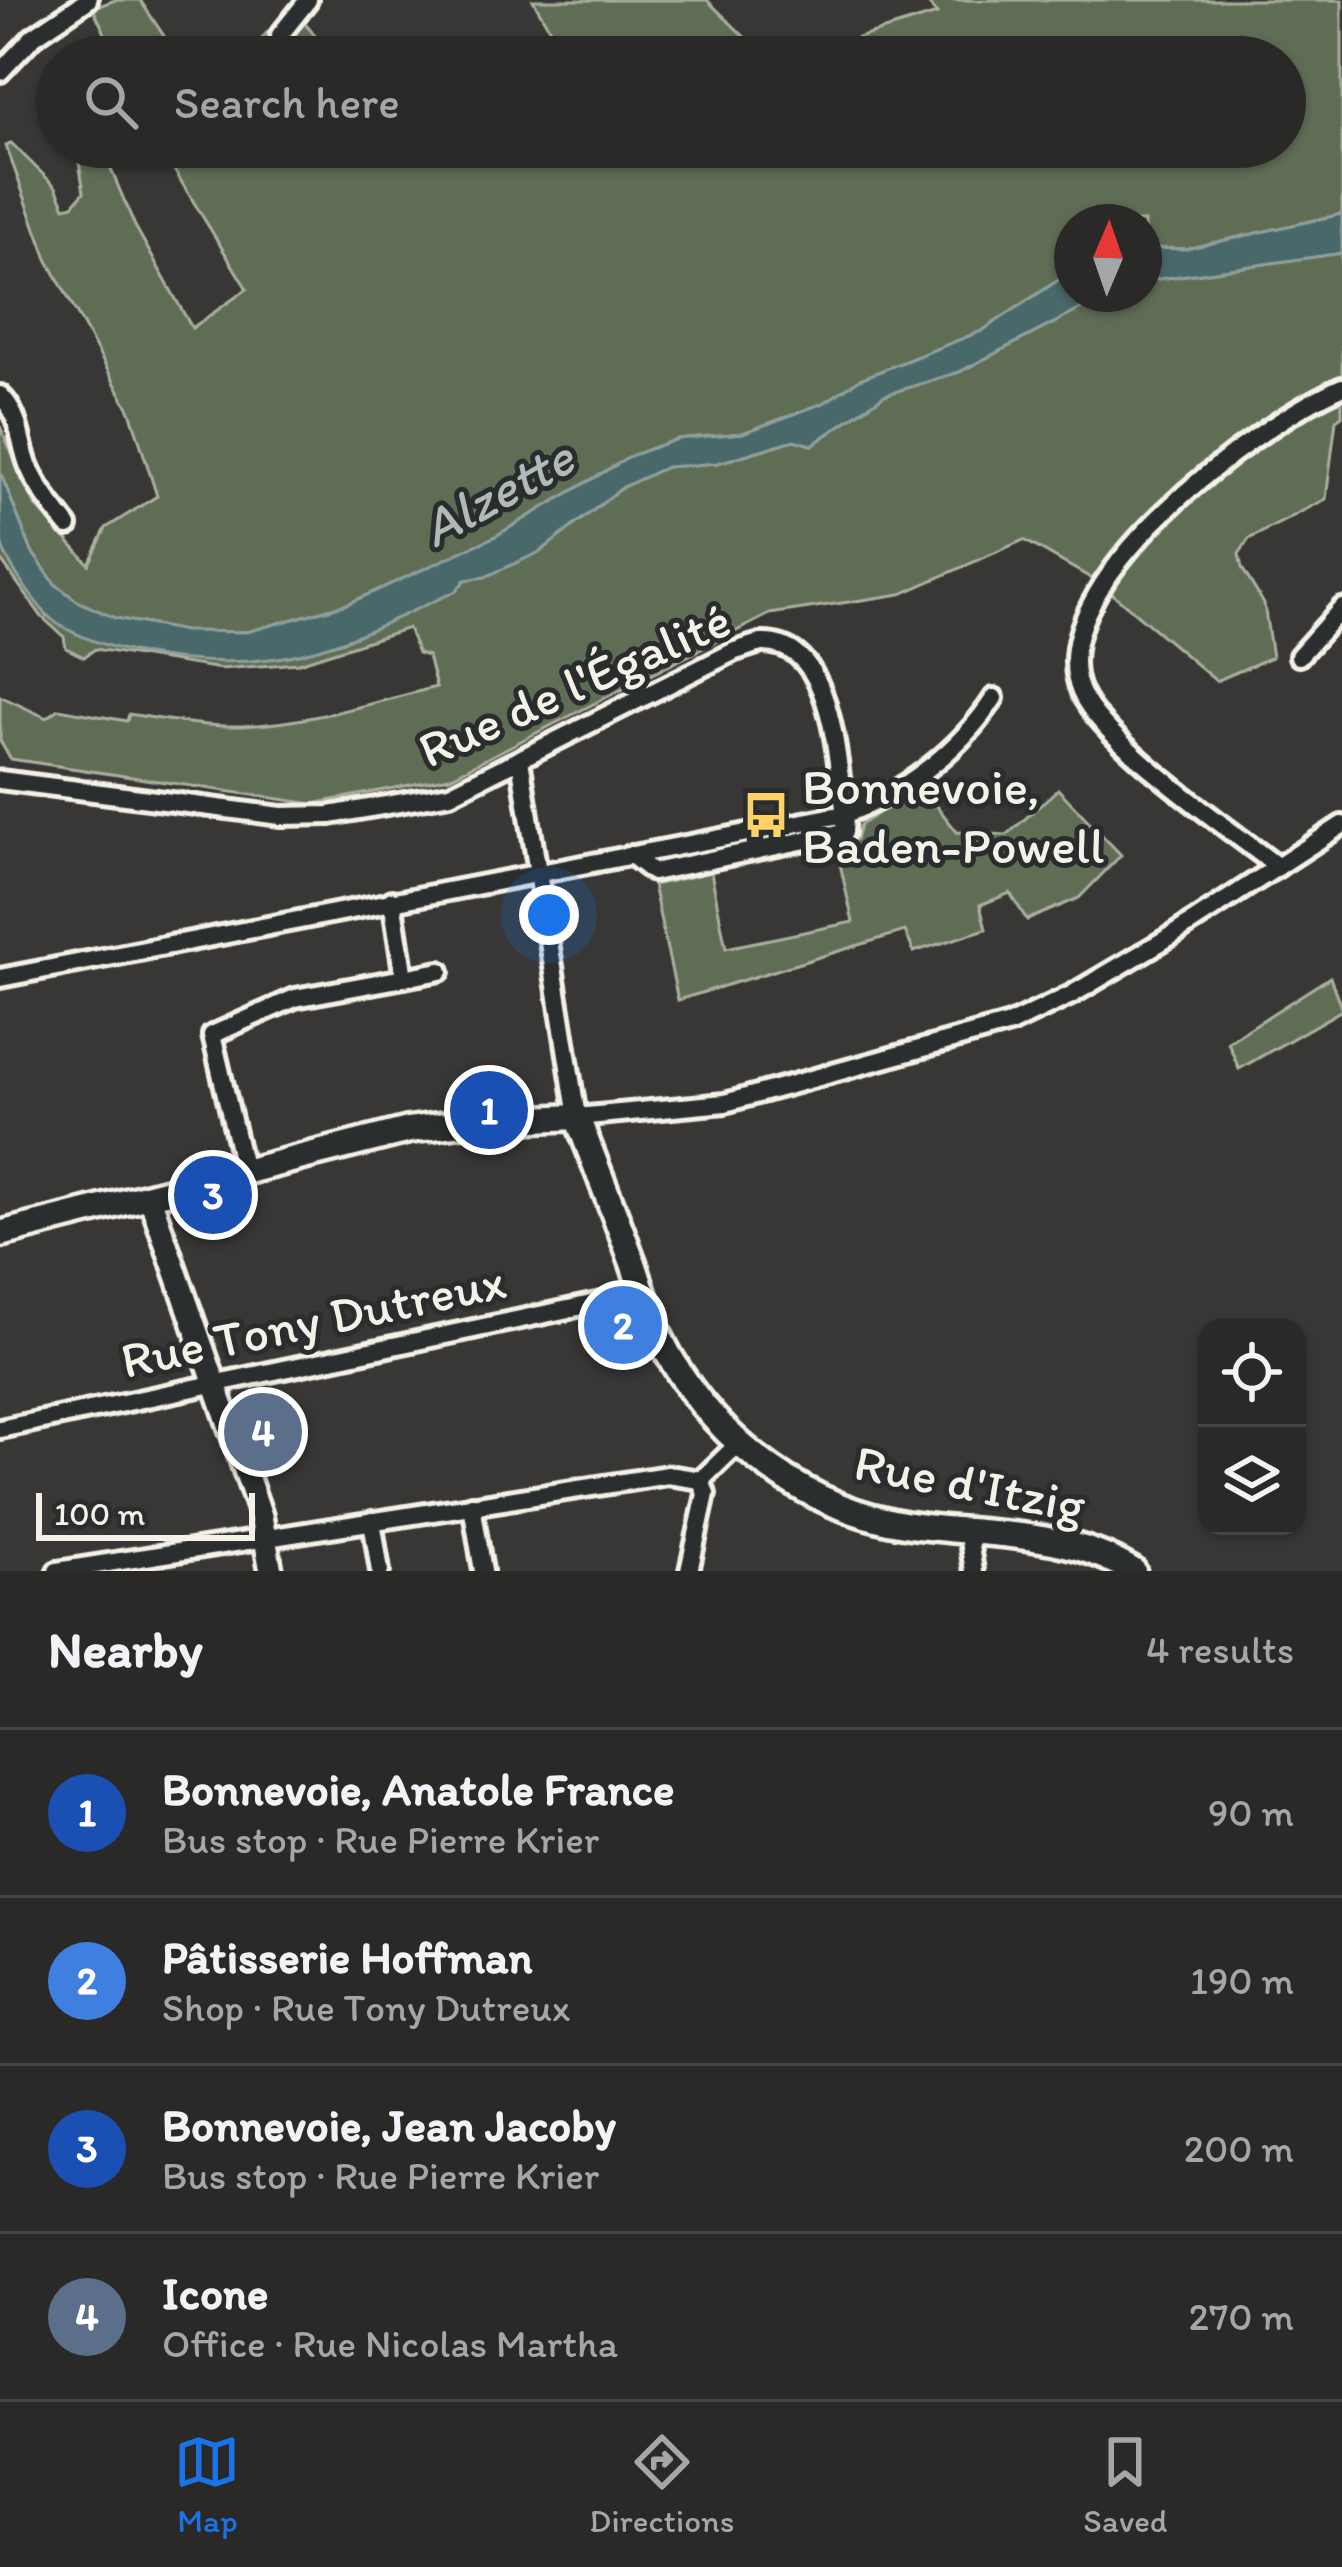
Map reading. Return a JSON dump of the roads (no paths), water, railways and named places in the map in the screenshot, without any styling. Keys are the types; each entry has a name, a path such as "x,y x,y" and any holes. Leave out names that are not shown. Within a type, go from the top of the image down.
{"main road":[{"path":"0,1234 410,1130 468,1121 577,1117"},
{"name":"Rue d'Itzig","path":"577,1117 659,1337 678,1370 739,1443 796,1487 842,1509 885,1521 1032,1534 1078,1545 1133,1571"}],"street":[{"path":"0,72 33,37 88,0"},
{"path":"280,34 308,0"},
{"path":"1277,867 1118,740 1093,714 1080,690 1074,644 1081,620 1102,584 1172,505 1281,418 1342,387"},
{"path":"0,395 8,401 35,479 68,526"},
{"path":"1299,656 1338,619"},
{"name":"Rue de l'Égalité","path":"0,780 280,816 330,815 450,794 735,651 762,643 790,649 811,665 823,690 845,814"},
{"path":"0,978 632,855 653,872 844,832 845,814 902,788 977,724 994,698"},
{"path":"520,760 577,1117 725,1103 1010,1024 1111,971 1342,825"},
{"path":"392,900 404,978"},
{"path":"244,1171 212,1035 295,998 440,971"},
{"path":"149,1195 266,1538 271,1571"},
{"name":"Rue Tony Dutreux","path":"0,1429 644,1293"},
{"path":"700,1480 739,1443"},
{"path":"57,1571 668,1474 700,1480"},
{"path":"689,1571 706,1494 700,1480"},
{"path":"472,1505 483,1571"},
{"path":"372,1521 380,1571"},
{"path":"967,1529 974,1571"}],"water":[{"path":"1342,214 1342,253 1162,278 1162,248 1186,249"},
{"name":"Alzette","path":"1054,283 1054,312 1075,312 959,372 884,395 812,445 794,440 718,463 666,467 623,487 540,552 485,577 465,580 456,591 381,625 303,653 245,661 180,659 87,638 45,612 2,546 0,472 32,552 55,584 77,601 115,618 184,631 247,632 347,604 494,537 633,455 677,439 743,433 824,403 860,379 982,331"}],"place":[{"name":"Bonnevoie, Baden-Powell","path":"766,815"},
{"name":"Bonnevoie, Anatole France","path":"489,1110"},
{"name":"Bonnevoie, Jean Jacoby","path":"213,1195"},
{"name":"Pâtisserie Hoffman","path":"623,1325"},
{"name":"Icone","path":"263,1432"}]}
